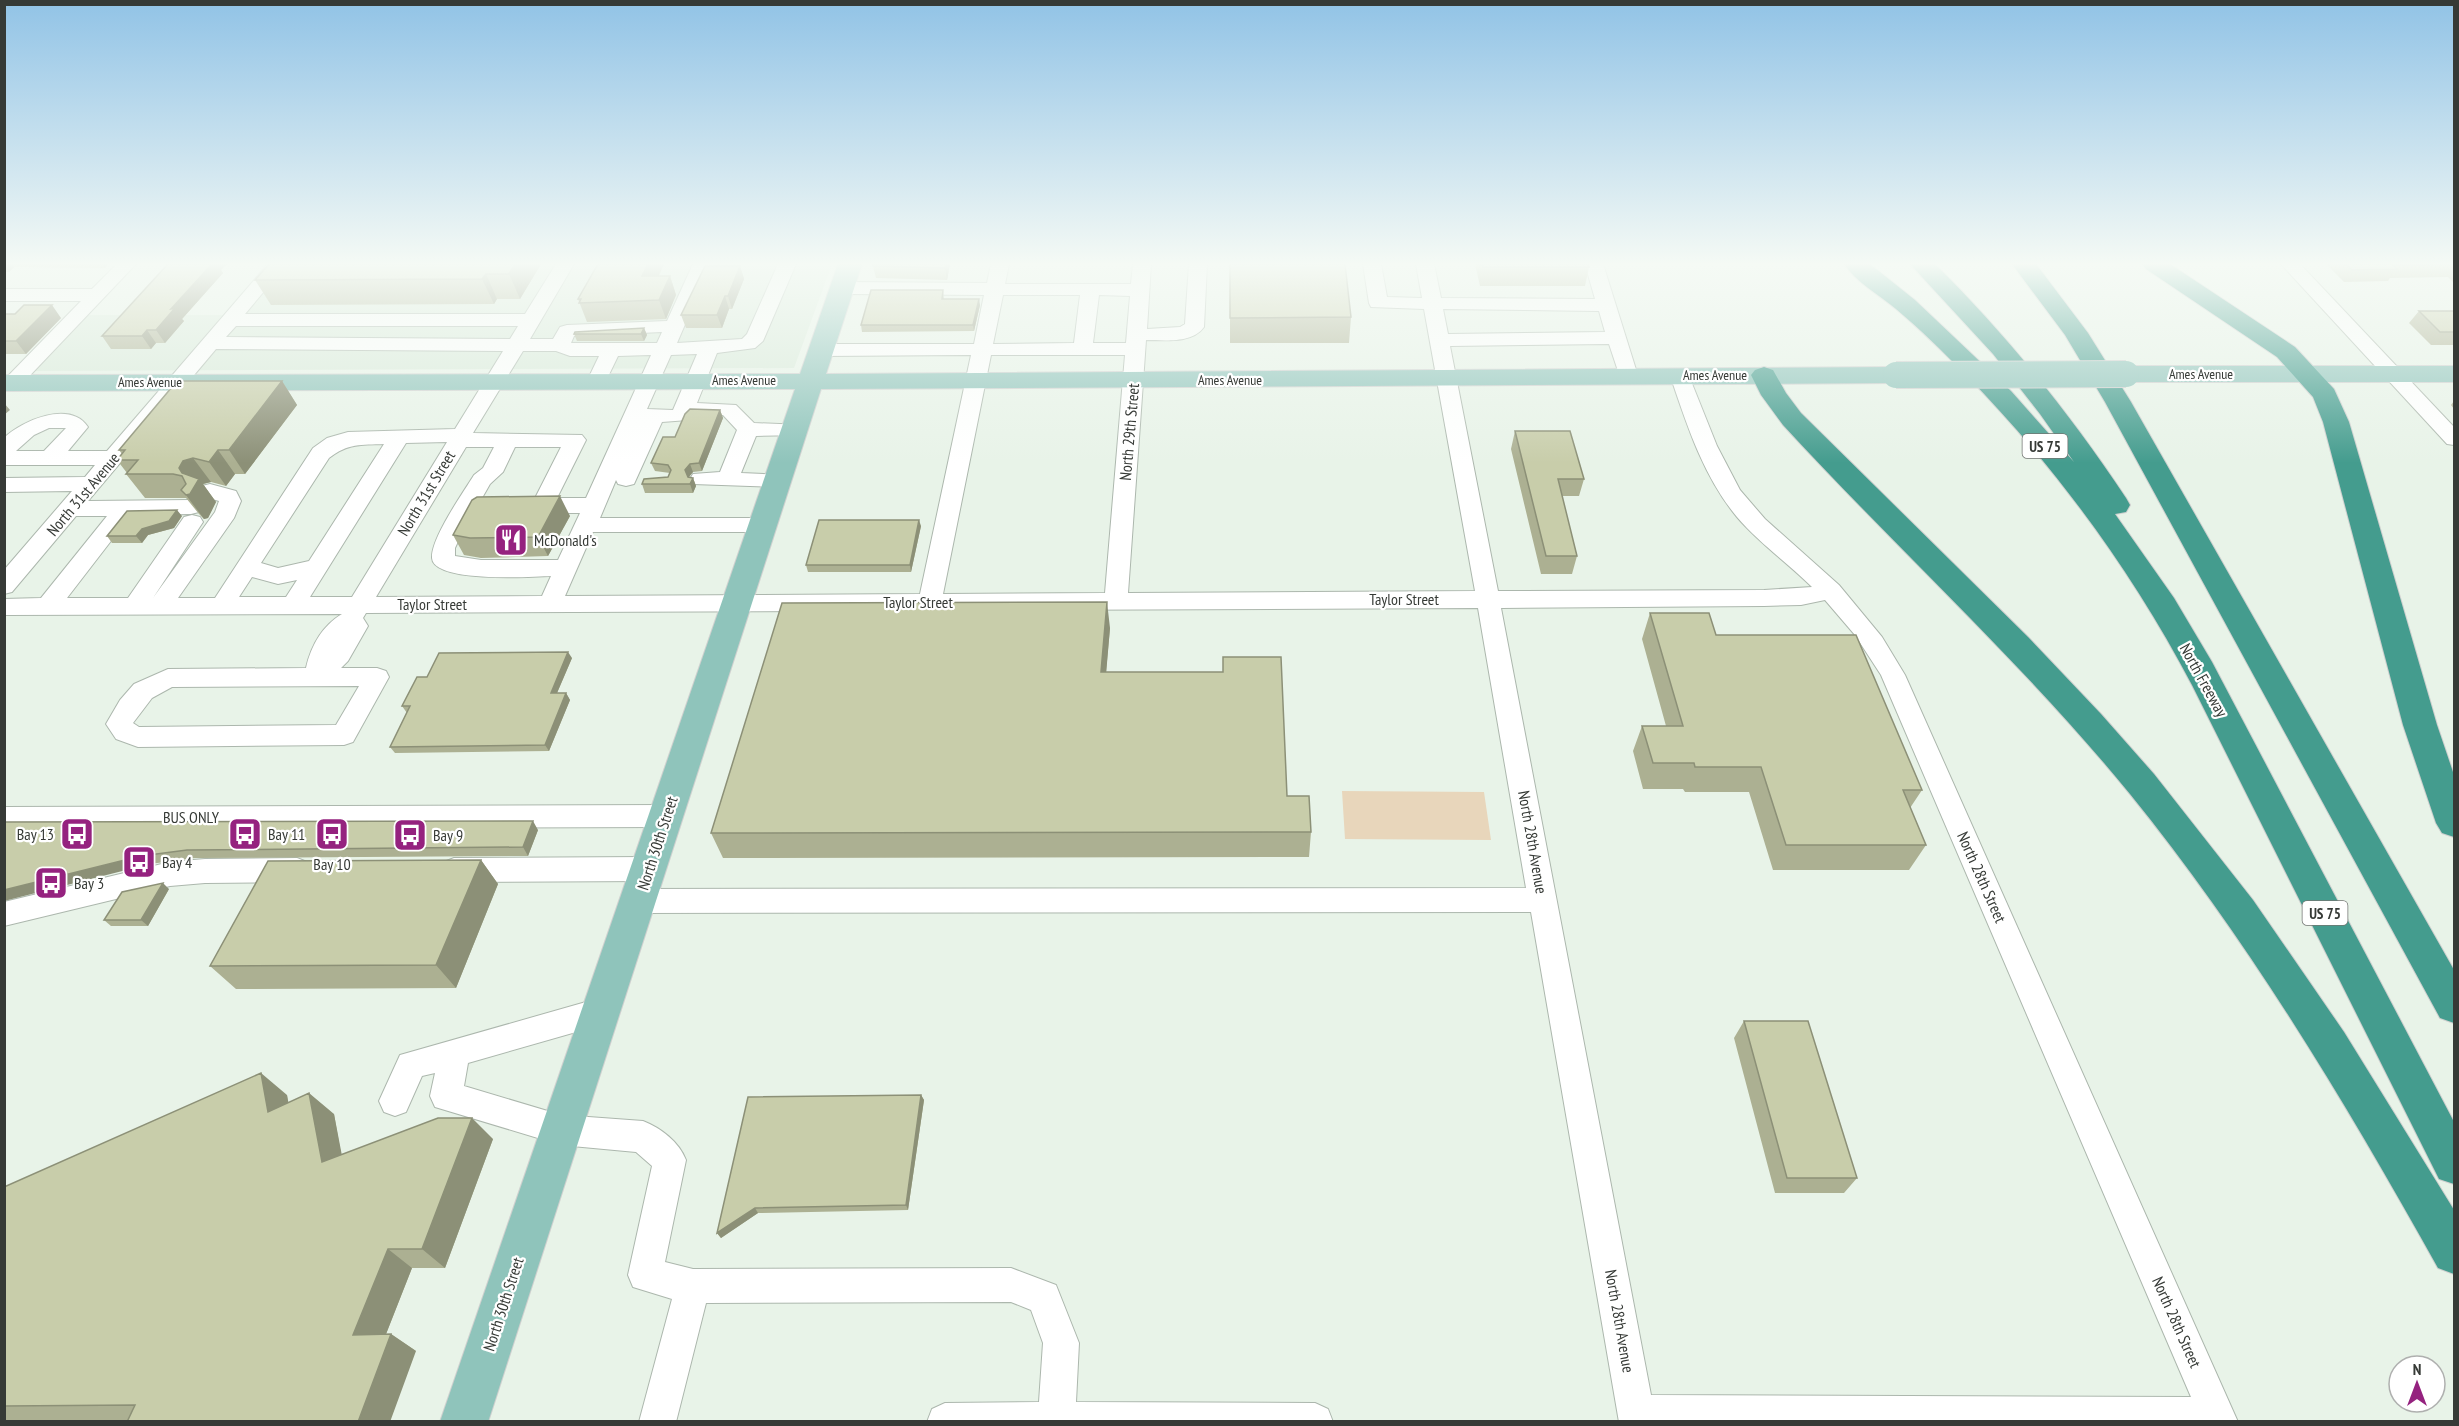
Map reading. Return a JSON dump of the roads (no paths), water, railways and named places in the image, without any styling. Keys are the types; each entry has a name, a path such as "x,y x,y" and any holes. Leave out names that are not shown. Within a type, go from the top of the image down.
{"highway":[{"name":"North Freeway","path":"1932,331 1953,349 2052,454 2123,547 2195,661 2454,1164"},
{"path":"1986,331 2003,348 2060,420 2134,537 2195,661"},
{"path":"2074,331 2118,402"},
{"path":"2082,331 2118,402 2454,1006"},
{"path":"2256,331 2278,345 2308,374 2325,395 2332,410 2420,725 2454,823"},
{"path":"1764,375 1776,400 1792,419 2066,698 2165,813 2264,946 2343,1063 2397,1150 2454,1252"}],"main road":[{"name":"North 30th Street","path":"464,1422 829,331"},
{"name":"Ames Avenue","path":"8,383 650,380 1133,381 1680,375 2454,374"}],"street":[{"path":"8,383 61,331"},
{"name":"North 31st Avenue","path":"4,586 221,331"},
{"name":"North 31st Street","path":"317,678 321,656 329,641 340,626 355,612 524,331"},
{"path":"210,343 516,343 565,331"},
{"path":"569,331 612,340 665,347 709,348 748,344 756,337 759,331"},
{"path":"612,340 654,331"},
{"path":"550,604 589,515 616,479 644,415 650,380 672,331"},
{"path":"930,602 986,331"},
{"path":"1083,349 1085,331"},
{"name":"North 29th Street","path":"1116,600 1138,331"},
{"path":"822,350 1083,349 1137,342 1188,331"},
{"name":"North 28th Avenue","path":"1438,331 1637,1417"},
{"path":"1615,331 1628,376"},
{"path":"2352,331 2454,439"},
{"path":"1440,340 1617,338"},
{"path":"597,381 612,340"},
{"path":"644,415 681,416 709,348"},
{"name":"North 28th Street","path":"1680,375 1713,461 1734,498 1762,529 1831,591 1861,623 1880,650 1899,686 2219,1419"},
{"path":"684,409 729,409 748,429 795,430"},
{"path":"4,451 23,430 35,423 71,421 78,427 50,458"},
{"path":"728,479 748,429"},
{"path":"293,605 400,436"},
{"path":"222,605 324,450 334,443 348,439 400,436 575,440 542,506 589,515 764,525"},
{"path":"508,440 492,472 482,480 458,522 443,554 443,560 447,564 469,568 566,568"},
{"path":"4,458 112,459"},
{"path":"616,479 650,479"},
{"path":"701,479 779,480"},
{"path":"4,484 88,487 151,499 192,515 135,606"},
{"path":"160,606 226,513 230,501 228,496 210,490"},
{"path":"69,509 151,499"},
{"path":"48,606 151,499"},
{"path":"247,567 278,576 317,567"},
{"name":"Taylor Street","path":"4,607 293,605 355,612 550,604 737,602 1764,598 1801,597 1831,591"},
{"path":"377,677 344,735 138,738 125,732 119,724 129,707 143,691 168,678 317,678 377,677"},
{"name":"BUS ONLY","path":"4,818 666,816"},
{"path":"4,914 170,874 205,871 327,870"},
{"path":"434,870 643,885 1544,900"},
{"path":"394,1101 411,1065 600,1012"},
{"path":"455,1053 446,1096 561,1130 643,1137 670,1160 645,1275 693,1286 1011,1285 1044,1297 1061,1343 1056,1421"},
{"path":"657,1422 693,1286"},
{"path":"1637,1417 2219,1419"},
{"path":"945,1422 1315,1422"}],"place":[{"name":"McDonald's","path":"511,540"},
{"name":"Bay 13","path":"77,834"},
{"name":"Bay 11","path":"245,834"},
{"name":"Bay 10","path":"332,834"},
{"name":"Bay 9","path":"410,835"},
{"name":"Bay 4","path":"139,862"},
{"name":"Bay 3","path":"51,883"}]}
